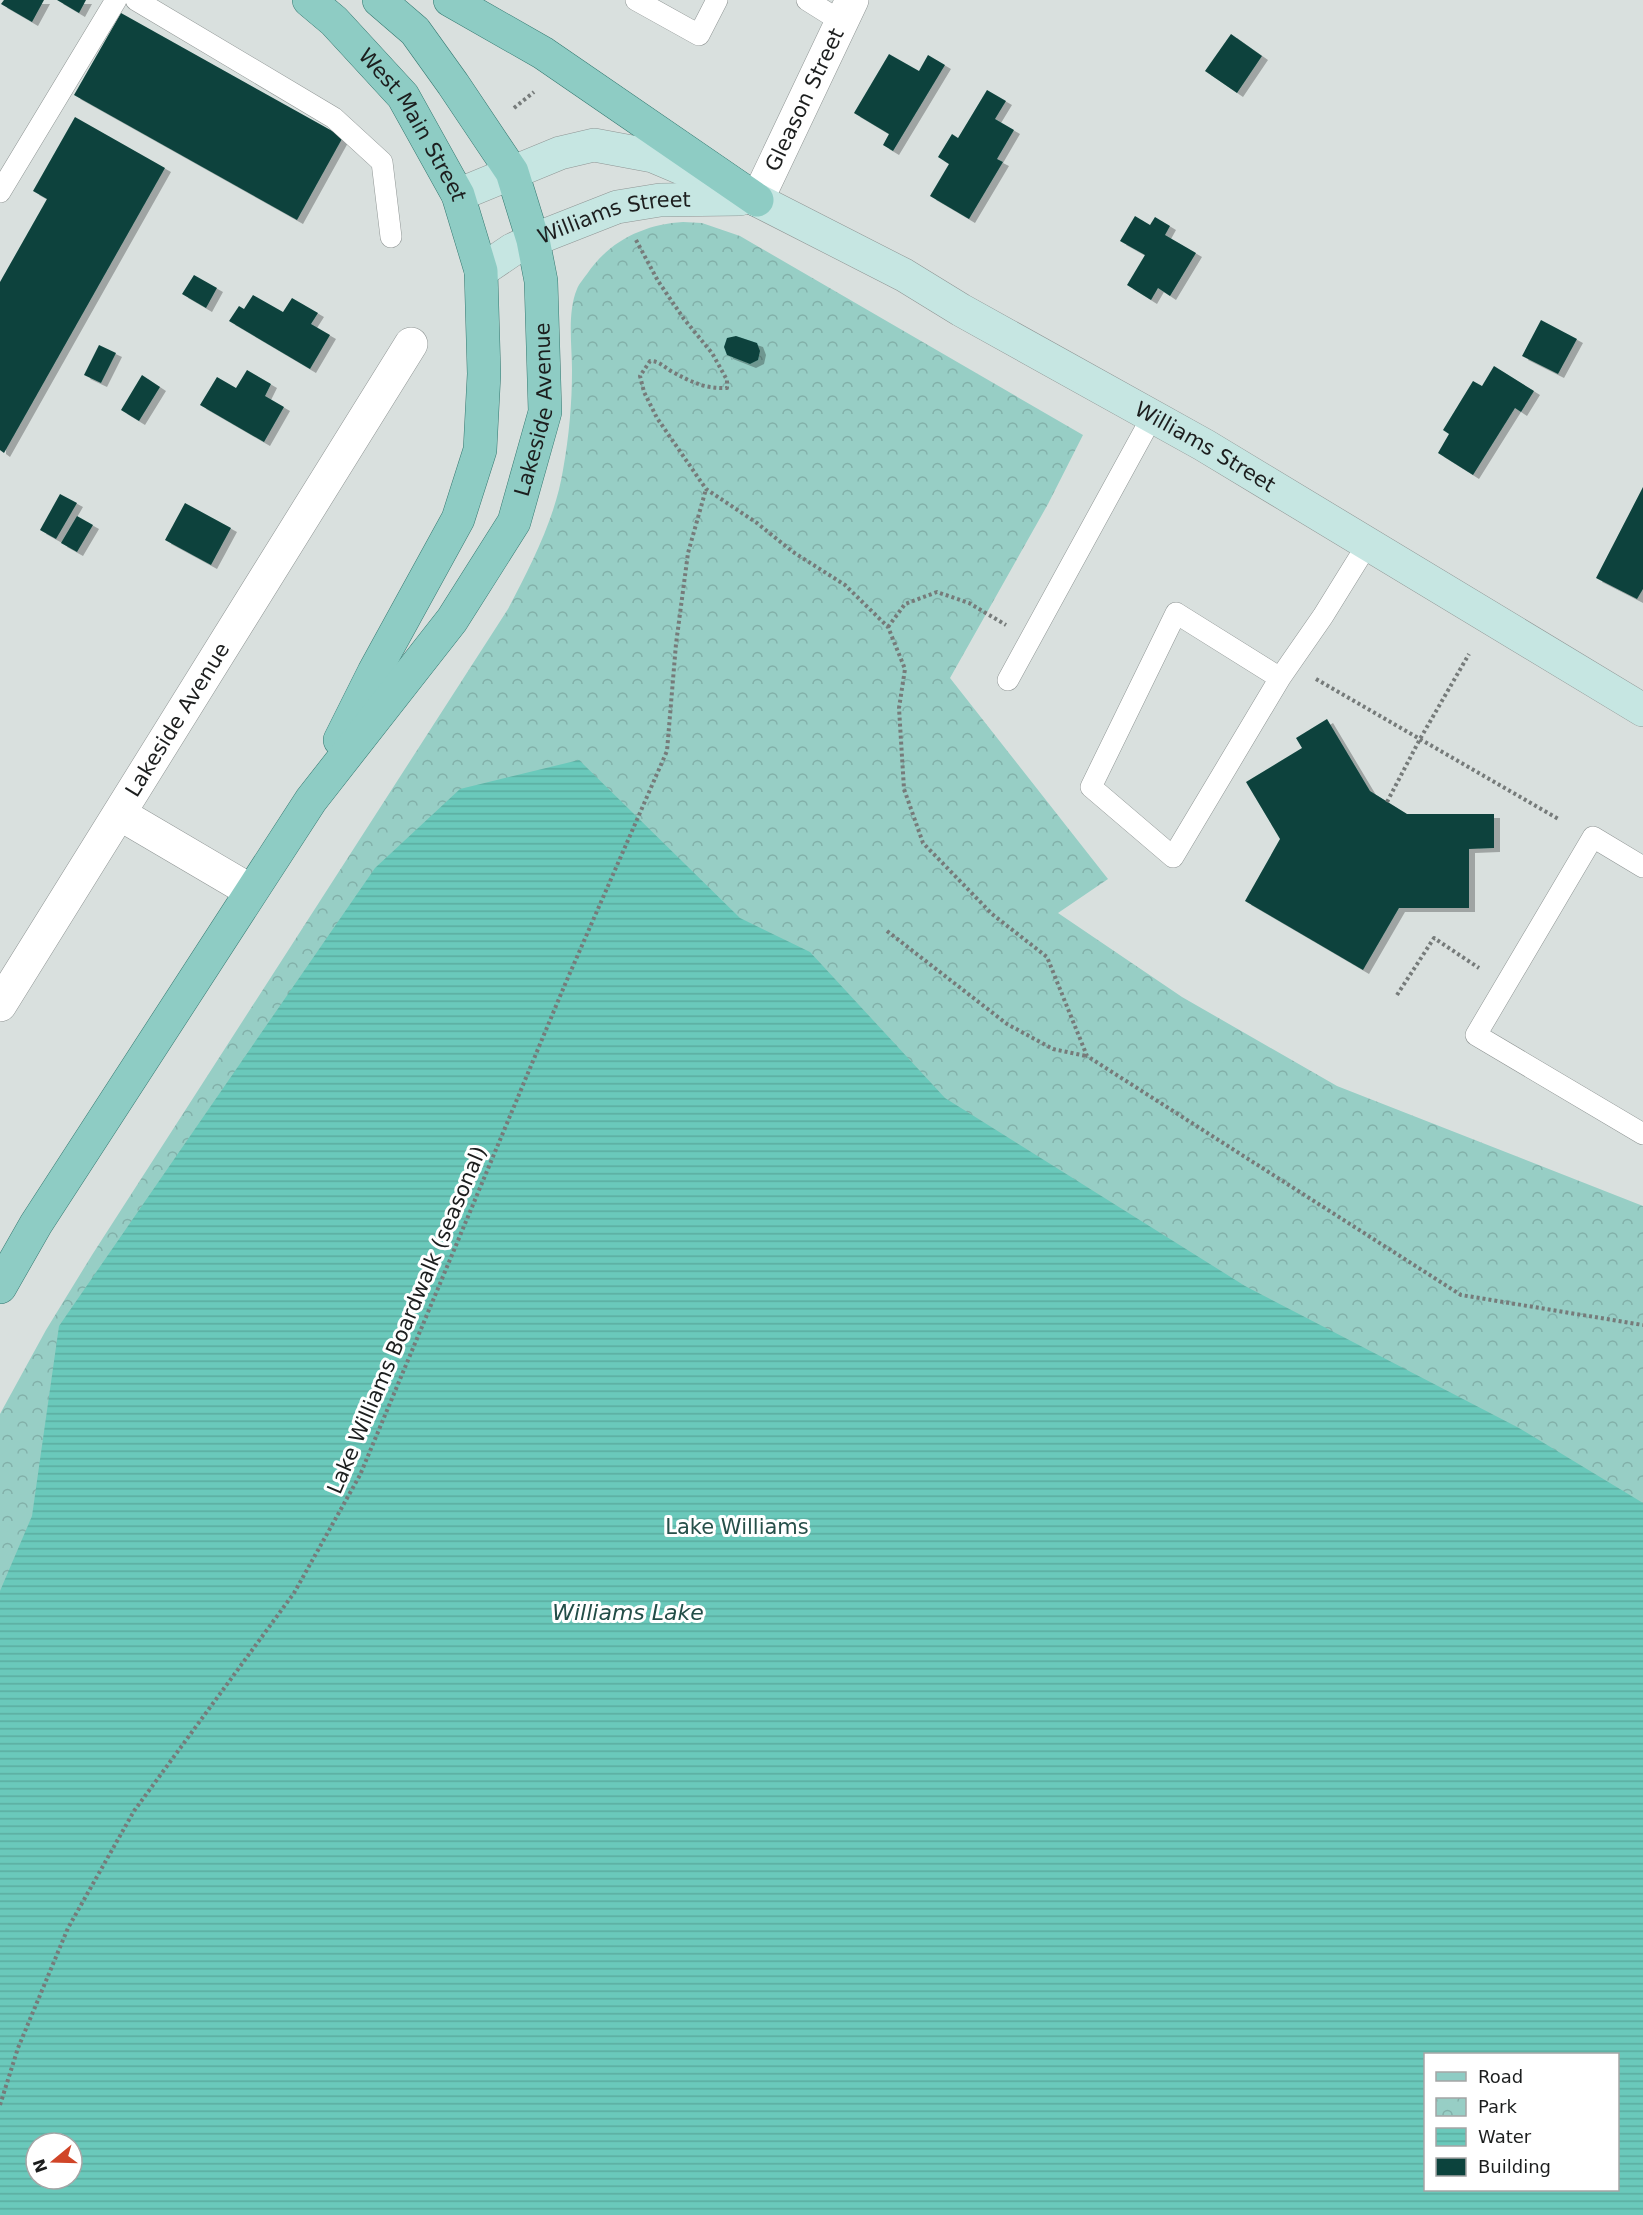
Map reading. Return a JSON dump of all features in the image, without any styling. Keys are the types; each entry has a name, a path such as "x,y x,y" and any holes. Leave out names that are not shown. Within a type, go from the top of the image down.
{"main road":[{"name":"West Main Street","path":"309,0 334,21 403,96 458,195 481,271"},
{"name":"Lakeside Avenue","path":"0,1287 36,1224 310,800 452,620 514,522 545,412 541,281 533,240 512,172 415,32 379,0"},
{"path":"465,4 543,53 756,200"},
{"name":"Williams Street","path":"458,195 560,153 594,145 653,156 756,200 904,275 961,310 1204,445 1643,710"},
{"name":"Williams Street","path":"481,271 512,250 533,240 617,207 660,200 756,200"},
{"name":"Lakeside Avenue","path":"310,800 374,672 458,519 474,470 480,450 484,374 481,271"}],"street":[{"name":"Gleason Street","path":"756,200 847,11"},
{"name":"Lakeside Avenue","path":"0,1005 411,344"},
{"path":"120,814 251,891"}],"lane":[{"path":"0,192 116,0"},
{"path":"136,0 334,118 382,162 391,237"},
{"path":"636,0 699,35 717,0"},
{"path":"807,0 847,11"},
{"path":"1008,680 1152,417"},
{"path":"1285,671 1176,613 1091,787 1173,857 1285,671 1323,616 1367,545"},
{"path":"1643,867 1593,837 1476,1035 1643,1134"}],"path":[{"path":"514,108 541,87"},
{"path":"636,239 658,280 684,319 711,353 727,380 727,388 710,389 668,369 657,361 650,361 640,376 644,392 657,418 706,489 757,523 793,552 845,585 888,627 905,669 899,708 904,789 922,843 993,914 1047,957 1087,1056"},
{"name":"Lake Williams Boardwalk (seasonal)","path":"0,2105 18,2048 68,1928 134,1811 294,1593 360,1475 566,982 667,751 676,644 688,553 706,489"},
{"path":"888,627 905,604 937,592 969,603 1030,639"},
{"path":"1387,802 1469,654"},
{"path":"1285,671 1420,740 1560,820"},
{"path":"887,931 1007,1024 1053,1049 1087,1056 1461,1295 1643,1325"},
{"path":"1397,995 1434,938 1480,968"}],"green space":[{"name":"Williams Lake","path":"683,222 702,223 740,236 1083,435 1048,504 950,678 1108,879 1058,913 1182,997 1337,1086 1643,1206 1643,2215 0,2215 0,1414 46,1330 92,1255 508,609 541,541 559,488 570,420 571,319 577,289 606,252 629,236 655,226"}],"water":[{"name":"Williams Lake","path":"579,760 740,918 810,952 945,1098 1245,1286 1519,1428 1643,1503 1643,2215 0,2215 0,1591 32,1516 59,1326 375,868 460,789"}],"building":[{"path":"4,0 44,0 32,22 1,4"},
{"path":"57,0 86,0 79,13"},
{"path":"121,13 343,137 297,220 74,95"},
{"path":"1231,34 1262,56 1237,93 1205,71"},
{"path":"889,54 919,71 928,55 945,65 893,151 883,145 889,134 854,113"},
{"path":"987,90 1006,101 995,119 1014,130 997,159 1003,162 969,219 930,196 949,164 938,157 952,134 958,138"},
{"path":"75,117 165,168 4,453 0,450 0,282 47,199 33,191"},
{"path":"1135,216 1150,225 1155,217 1170,226 1165,235 1196,253 1170,296 1158,288 1151,300 1127,285 1145,255 1120,241"},
{"path":"194,275 217,288 206,308 182,294"},
{"path":"253,295 283,312 292,298 318,313 311,324 330,335 310,369 229,321 239,306 244,309"},
{"path":"1541,320 1577,339 1558,374 1522,356"},
{"path":"736,336 757,343 760,351 758,360 750,364 727,355 724,347 727,338"},
{"path":"99,345 116,353 101,383 84,375"},
{"path":"1494,366 1534,391 1521,412 1515,408 1473,475 1438,453 1449,434 1443,430 1473,381 1482,386"},
{"path":"247,370 271,384 265,396 284,407 264,442 200,405 217,377 236,388"},
{"path":"142,375 160,387 139,421 121,410"},
{"path":"1643,487 1643,589 1637,599 1596,578"},
{"path":"60,494 77,503 56,539 40,530"},
{"path":"185,503 231,528 211,565 165,540"},
{"path":"77,516 93,525 77,552 61,543"},
{"path":"1327,719 1370,791 1407,814 1494,814 1494,848 1469,849 1469,908 1399,908 1363,970 1245,901 1280,839 1246,782 1302,748 1296,738"}],"park label":[{"name":"Lake Williams","path":"737,1527"}]}
